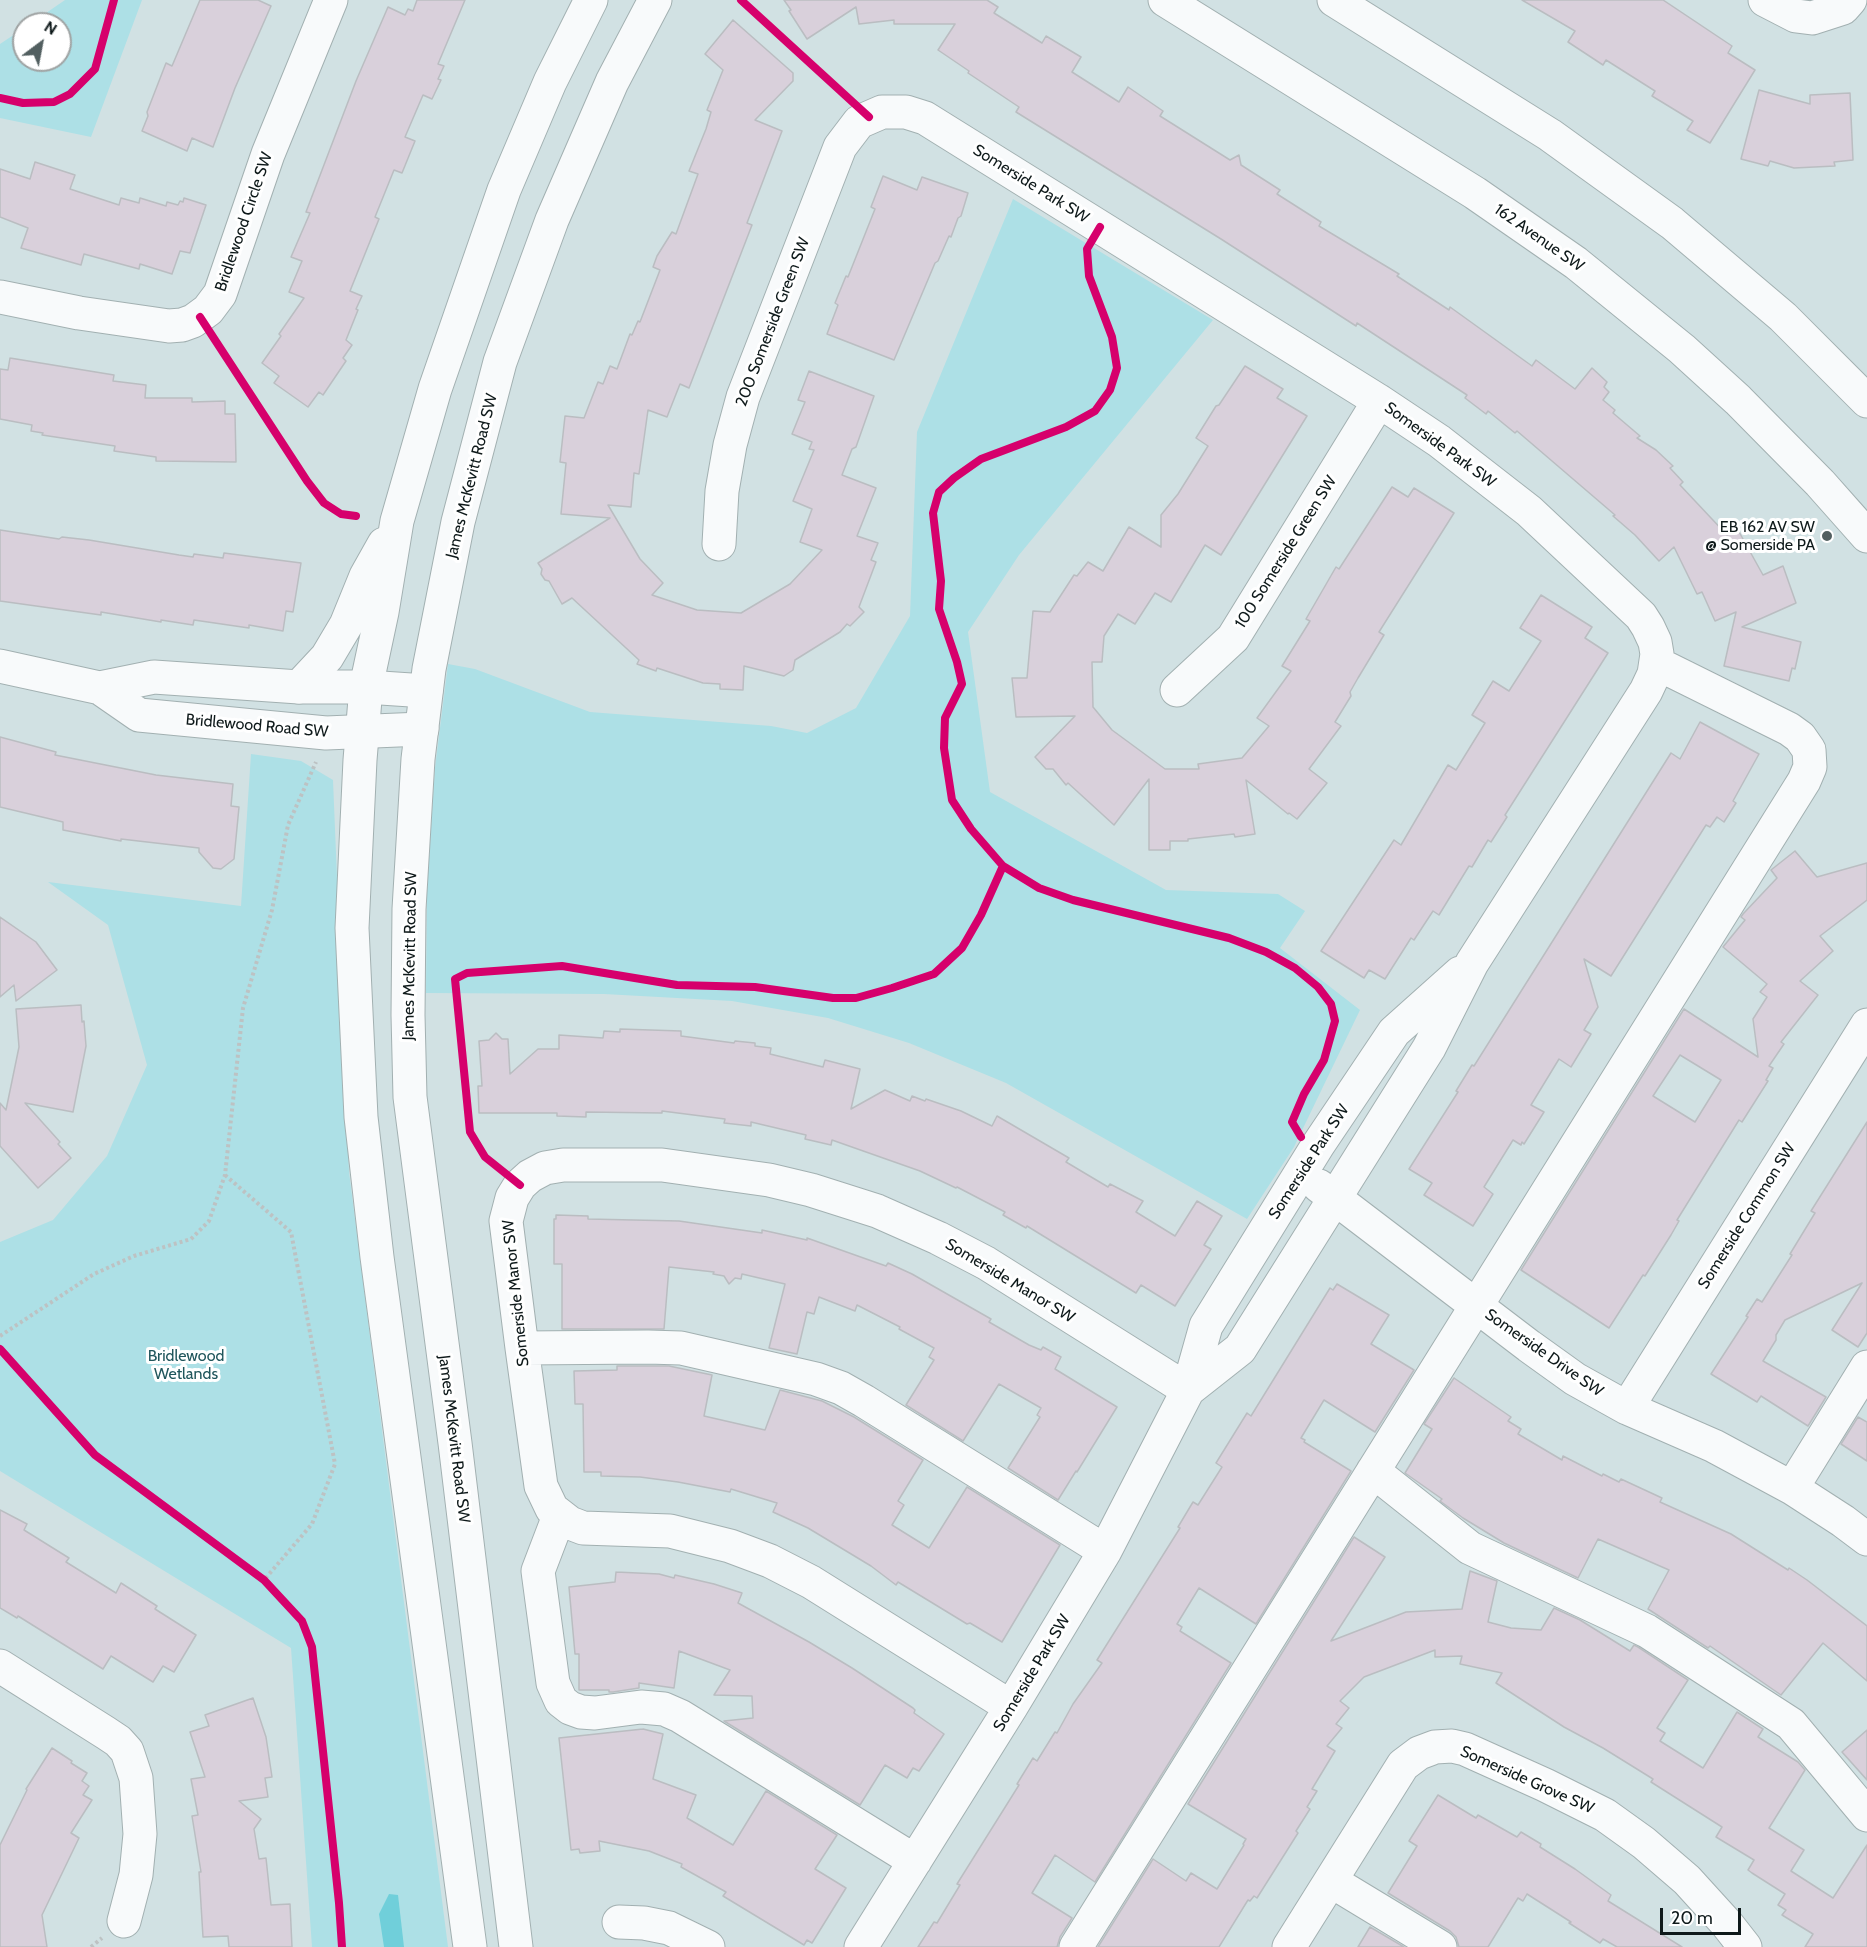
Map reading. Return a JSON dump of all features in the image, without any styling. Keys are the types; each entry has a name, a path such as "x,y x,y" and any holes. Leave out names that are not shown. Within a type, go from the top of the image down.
{"street":[{"name":"Bridlewood Circle SW","path":"0,297 79,313 169,326 193,321 208,310 220,294 268,154 331,0"},
{"path":"470,1947 377,1257 361,1117 352,928 362,731 366,687 382,612 397,521 435,389 504,190 550,82 591,0"},
{"name":"James McKevitt Road SW","path":"516,1947 410,1097 409,909 418,759 426,691 458,522 501,362 552,220 612,82 655,0"},
{"name":"162 Avenue SW","path":"1165,0 1475,194 1576,263 1627,303 1738,400 1813,475 1867,536"},
{"path":"1334,0 1550,135 1663,216 1783,317 1867,401"},
{"path":"1765,0 1796,16 1812,18 1843,8 1850,0"},
{"name":"Somerside Park SW","path":"869,117 882,112 894,111 925,118 1379,401 1439,441 1529,511 1641,616 1655,642 1657,654 1654,674 1646,691 1472,963 1429,1048 1240,1349 1188,1390"},
{"name":"200 Somerside Green SW","path":"719,544 722,491 730,445 743,396 840,147 859,123 869,117"},
{"name":"100 Somerside Green SW","path":"1177,690 1233,638 1379,401"},
{"path":"299,687 327,657 346,625 366,576 397,521"},
{"path":"1076,1947 1804,781 1810,767 1809,750 1800,737 1789,729 1656,663"},
{"name":"Bridlewood Road SW","path":"0,666 100,688 139,715 326,733 422,729"},
{"name":"Bridlewood Road SW","path":"100,688 153,677 299,687 366,687 426,691"},
{"name":"Somerside Park SW","path":"861,1947 1011,1707 1105,1551 1188,1390 1206,1326 1300,1173 1394,1032 1472,963"},
{"name":"Somerside Common SW","path":"1627,1408 1867,1024"},
{"name":"Somerside Manor SW","path":"559,1516 552,1509 541,1486 506,1221 512,1198 520,1185 530,1176 545,1168 662,1165 769,1180 811,1190 877,1211 938,1238 986,1263 1188,1390"},
{"name":"Somerside Drive SW","path":"1300,1173 1575,1378 1627,1408 1714,1446 1792,1488 1867,1539"},
{"path":"522,1348 681,1348 816,1379 841,1388 864,1401 1105,1551"},
{"path":"1792,1488 1867,1367"},
{"path":"1373,1471 1470,1548 1647,1631 1791,1724 1867,1815"},
{"path":"915,1861 680,1716 664,1709 641,1707 595,1713 581,1712 561,1701 553,1683 538,1571 559,1516 583,1528 670,1531 730,1546 770,1561 811,1582 1011,1707"},
{"path":"0,1666 118,1741 127,1751 136,1778 140,1834 136,1875 124,1921"},
{"name":"Somerside Grove SW","path":"1289,1947 1403,1765 1419,1753 1435,1747 1452,1746 1465,1749 1515,1771 1605,1815 1644,1843 1687,1880 1745,1947"},
{"path":"1330,1881 1440,1947"},
{"path":"619,1922 644,1923 669,1928 708,1947"}],"path":[{"path":"0,1335 94,1274 134,1256 191,1239 209,1221 225,1175 243,1008 272,910 288,825 317,760"},
{"path":"225,1175 291,1232 335,1464 312,1524 264,1580"}],"green space":[{"path":"65,0 142,0 91,137 0,118 0,44 12,36 12,72 72,72 72,12 48,12"},
{"path":"1013,199 1213,320 1019,555 968,632 990,792 1166,890 1278,894 1305,911 1280,948 1360,1010 1294,1147 1247,1219 1006,1083 909,1043 828,1018 732,1001 604,994 426,993 427,889 435,768 448,664 475,669 590,712 771,726 807,733 856,708 910,616 917,432"},
{"name":"Bridlewood Wetlands","path":"251,754 301,761 333,780 349,1172 448,1947 312,1947 291,1648 0,1471 0,1242 53,1220 107,1156 147,1065 108,925 48,882 241,906"}],"water":[{"path":"389,1894 398,1895 404,1947 384,1947 379,1914"}],"building":[{"path":"200,0 258,0 271,6 235,88 213,147 192,138 187,151 142,131 166,63 172,66"},
{"path":"417,0 465,0 438,64 444,66 438,79 441,80 432,99 423,95 405,137 415,141 402,173 394,170 375,217 379,219 350,291 362,296 346,340 352,345 343,358 346,361 323,395 319,392 308,407 274,383 279,376 262,363 304,298 289,292 302,261 291,257 310,213 306,212 356,81 388,7 405,15 408,9 413,11"},
{"path":"784,0 987,0 998,7 994,13 1042,43 1046,36 1081,57 1072,72 1119,102 1128,87 1163,111 1160,116 1230,160 1239,155 1241,165 1280,190 1277,194 1321,222 1319,226 1399,274 1397,276 1449,310 1450,307 1532,366 1536,360 1575,389 1592,368 1607,382 1604,387 1609,392 1603,400 1615,410 1613,413 1640,436 1637,438 1656,450 1673,466 1670,468 1683,482 1680,485 1727,535 1738,530 1763,575 1783,566 1796,603 1742,627 1801,642 1795,669 1792,668 1789,681 1724,666 1736,612 1715,621 1702,592 1697,594 1674,547 1659,561 1635,535 1613,516 1615,515 1517,431 1515,433 1488,411 1486,414 1465,398 1467,395 1357,323 1356,326 1016,112 1019,107 938,50 955,24 894,24 894,20 859,24 856,7 807,39"},
{"path":"1522,0 1663,0 1732,46 1728,53 1755,70 1710,143 1687,130 1693,121 1652,96 1655,91 1606,60 1603,65 1568,42 1575,31"},
{"path":"733,20 793,73 793,81 755,120 782,131 747,223 752,225 689,388 680,384 667,417 648,410 639,474 634,473 631,507 608,505 640,559 663,583 652,595 697,610 741,613 790,584 822,550 800,542 812,509 793,501 814,450 809,449 812,442 792,434 805,402 798,400 809,371 874,396 856,447 852,449 842,475 876,488 857,536 878,543 871,560 876,562 859,607 864,612 850,626 847,624 840,632 795,660 793,670 784,676 744,666 743,690 720,689 720,684 703,683 637,664 639,660 572,598 562,604 549,581 545,580 541,574 542,569 538,563 610,518 561,514 566,463 560,462 565,416 584,418 598,382 603,384 610,366 617,369 630,334 632,335 638,321 640,322 660,270 653,267 657,256 672,232 676,234 698,174 689,171 706,129 711,112 707,110 723,70 705,54"},
{"path":"1759,90 1810,104 1810,95 1850,93 1853,160 1834,162 1835,166 1794,168 1770,161 1768,166 1741,159"},
{"path":"35,162 75,175 70,189 119,205 121,198 139,203 140,198 166,206 167,202 178,205 180,201 183,202 184,198 206,205 190,253 180,251 172,274 140,264 139,269 84,254 81,265 21,248 28,228 0,217 0,169 30,179"},
{"path":"883,176 917,190 922,177 968,193 961,216 935,263 894,360 827,334 838,305 835,303 875,209 871,207"},
{"path":"10,358 114,375 113,381 146,385 145,398 192,398 192,402 225,401 225,414 235,414 236,462 156,461 156,457 114,451 115,446 42,435 43,433 31,431 32,425 0,419 0,369 8,370"},
{"path":"1245,366 1283,389 1277,398 1307,416 1221,555 1205,545 1171,602 1155,593 1135,624 1118,614 1104,636 1102,662 1092,662 1093,707 1112,730 1165,769 1199,769 1198,764 1242,758 1269,726 1257,718 1291,671 1282,666 1310,621 1306,619 1336,567 1339,569 1392,487 1408,497 1414,488 1454,513 1379,632 1384,635 1335,722 1341,726 1309,769 1327,783 1297,819 1246,780 1255,834 1170,841 1170,850 1149,850 1149,779 1114,825 1068,783 1066,785 1053,769 1046,769 1035,757 1075,716 1016,717 1012,678 1027,678 1033,611 1050,612 1074,575 1077,576 1088,562 1103,571 1129,527 1161,547 1161,515 1178,494 1208,446 1196,438"},
{"path":"0,530 59,539 62,537 89,540 193,557 194,554 223,558 224,553 301,563 293,612 286,611 283,631 194,620 193,625 161,620 161,622 101,612 101,615 0,601"},
{"path":"1541,595 1592,627 1585,638 1608,653 1505,815 1507,817 1491,842 1488,840 1472,867 1469,866 1439,915 1433,911 1414,940 1411,938 1385,979 1369,970 1364,978 1321,951 1394,840 1401,845 1448,765 1456,770 1485,723 1472,715 1493,681 1509,691 1541,641 1520,628"},
{"path":"1700,722 1759,754 1733,801 1736,803 1724,822 1717,817 1710,827 1706,825 1611,976 1584,959 1598,1007 1584,1030 1591,1034 1571,1067 1559,1059 1531,1105 1544,1112 1524,1144 1522,1142 1521,1145 1513,1140 1484,1187 1493,1194 1473,1226 1424,1195 1432,1183 1409,1169 1458,1092 1456,1091 1472,1065 1474,1066 1671,753 1680,759"},
{"path":"0,737 56,752 55,755 156,775 233,784 231,806 239,807 234,859 221,869 213,868 199,852 199,848 121,839 121,841 63,830 63,822 0,807"},
{"path":"1795,851 1817,877 1867,863 1867,900 1820,936 1833,951 1800,981 1818,995 1781,1042 1784,1044 1769,1066 1773,1068 1766,1080 1768,1081 1742,1122 1739,1120 1677,1220 1679,1221 1671,1235 1609,1328 1521,1270 1684,1009 1758,1057 1753,1019 1767,997 1760,992 1767,984 1723,947 1745,920 1741,917 1743,914 1777,878 1771,870","holes":["1680,1055 1721,1080 1695,1122 1653,1096"]},
{"path":"0,917 36,942 57,970 16,1001 14,985 0,997"},
{"path":"81,1005 86,1046 73,1112 25,1103 60,1142 58,1144 71,1158 38,1188 0,1146 0,1103 6,1110 19,1047 16,1009"},
{"path":"620,1029 681,1031 681,1036 734,1043 735,1041 755,1043 755,1046 771,1048 770,1054 823,1067 825,1060 860,1069 851,1109 885,1090 910,1101 912,1096 925,1101 926,1099 961,1111 992,1126 997,1116 1069,1158 1066,1162 1108,1187 1110,1184 1143,1201 1136,1212 1175,1236 1197,1201 1222,1216 1204,1245 1211,1249 1175,1306 1141,1285 1136,1293 1027,1226 1026,1228 1003,1215 1005,1212 957,1187 920,1171 832,1140 831,1145 805,1139 806,1135 751,1122 751,1126 724,1123 725,1119 662,1111 662,1113 586,1112 586,1117 557,1116 557,1113 479,1113 478,1086 482,1086 479,1041 489,1040 496,1033 502,1039 508,1039 510,1074 538,1049 559,1049 559,1035 603,1038 604,1031 620,1032"},
{"path":"1867,1122 1867,1333 1858,1347 1832,1330 1862,1283 1785,1320 1763,1361 1826,1397 1808,1426 1761,1396 1757,1402 1711,1374 1757,1299 1762,1302 1792,1255 1790,1254 1815,1213 1811,1211"},
{"path":"556,1215 588,1216 588,1219 679,1221 762,1233 762,1230 807,1240 807,1238 886,1266 888,1263 991,1319 989,1322 1029,1345 1041,1350 1043,1347 1061,1357 1055,1369 1117,1407 1058,1500 1008,1468 1040,1417 1037,1415 1041,1408 999,1384 963,1441 906,1405 934,1360 929,1357 934,1348 857,1305 855,1311 819,1297 814,1314 807,1312 797,1354 769,1348 785,1284 742,1274 741,1279 735,1278 729,1284 724,1276 713,1274 714,1272 669,1267 664,1329 562,1329 562,1264 554,1264 554,1219"},
{"path":"1337,1284 1389,1315 1371,1344 1414,1370 1375,1432 1324,1400 1301,1438 1351,1471 1256,1624 1199,1588 1177,1624 1182,1627 1180,1631 1231,1663 1095,1882 1055,1855 1032,1893 1072,1918 1060,1937 1057,1947 918,1947 934,1922 937,1923 960,1885 957,1884 1019,1785 1017,1784 1033,1758 1037,1761 1102,1663 1097,1660 1180,1528 1178,1527 1193,1502 1198,1505 1222,1467 1216,1463 1247,1413 1251,1416 1330,1288 1333,1290"},
{"path":"617,1366 669,1366 712,1375 704,1416 765,1430 780,1390 822,1401 854,1417 923,1460 898,1501 904,1505 892,1525 929,1548 967,1487 1060,1545 1002,1642 970,1623 967,1624 898,1582 896,1585 871,1566 808,1528 773,1512 777,1503 731,1489 730,1492 678,1482 640,1477 601,1476 601,1472 584,1472 583,1404 575,1404 574,1371 617,1370"},
{"path":"1454,1378 1511,1417 1508,1421 1521,1429 1518,1434 1562,1460 1563,1456 1602,1476 1603,1474 1619,1482 1621,1479 1662,1498 1660,1502 1731,1534 1807,1580 1867,1626 1867,1681 1823,1643 1781,1695 1710,1646 1708,1648 1648,1609 1669,1570 1598,1539 1578,1578 1504,1543 1463,1518 1440,1501 1442,1499 1405,1473 1432,1429 1424,1424"},
{"path":"1858,1417 1867,1422 1867,1461 1841,1444"},
{"path":"0,1510 27,1524 24,1530 69,1558 66,1562 116,1593 121,1583 157,1606 155,1609 196,1635 174,1672 163,1666 153,1682 111,1656 103,1669 18,1616 17,1618 0,1608"},
{"path":"1354,1537 1385,1557 1331,1641 1406,1612 1462,1609 1470,1571 1497,1581 1488,1622 1511,1628 1541,1630 1554,1608 1580,1620 1630,1651 1634,1645 1638,1647 1688,1680 1657,1728 1665,1733 1660,1741 1703,1768 1737,1712 1763,1729 1758,1737 1798,1762 1805,1770 1769,1828 1804,1850 1791,1871 1833,1898 1867,1845 1867,1947 1805,1947 1813,1934 1782,1915 1786,1910 1778,1905 1785,1894 1748,1870 1754,1860 1716,1837 1722,1827 1651,1782 1653,1779 1564,1727 1496,1683 1502,1673 1460,1664 1462,1656 1435,1657 1435,1650 1364,1677 1340,1701 1349,1708 1336,1724 1342,1728 1327,1746 1335,1751 1312,1789 1317,1791 1307,1807 1310,1809 1296,1831 1298,1833 1257,1898 1254,1896 1250,1901 1248,1900 1219,1947 1098,1947 1153,1859 1186,1881 1191,1873 1217,1889 1246,1839 1188,1804"},
{"path":"616,1572 659,1574 674,1578 675,1575 742,1593 738,1603 852,1668 913,1708 914,1713 944,1734 919,1771 913,1768 907,1778 885,1765 860,1805 724,1721 753,1718 752,1696 714,1695 730,1670 679,1651 674,1688 639,1683 639,1688 613,1692 579,1690 579,1654 575,1654 569,1587 615,1582"},
{"path":"253,1698 266,1737 272,1777 265,1778 268,1797 239,1801 261,1819 254,1829 259,1859 266,1858 271,1905 290,1904 292,1947 229,1947 228,1936 203,1937 199,1872 201,1872 192,1816 198,1815 191,1779 205,1777 190,1732 209,1726 205,1715"},
{"path":"643,1729 663,1734 653,1779 696,1795 687,1818 733,1845 766,1791 837,1835 815,1869 846,1888 812,1943 807,1940 804,1945 723,1896 726,1892 681,1867 682,1864 649,1851 599,1841 600,1851 580,1853 579,1849 571,1850 559,1738"},
{"path":"1867,1730 1867,1780 1842,1752"},
{"path":"52,1748 87,1773 82,1781 89,1786 83,1795 92,1800 71,1833 79,1838 42,1915 47,1947 0,1947 0,1845 26,1789"},
{"path":"1438,1795 1476,1818 1478,1815 1517,1837 1521,1832 1541,1844 1540,1847 1611,1895 1608,1901 1682,1947 1617,1947 1603,1939 1600,1943 1527,1894 1523,1901 1518,1898 1488,1947 1459,1947 1456,1937 1450,1931 1388,1893 1417,1846 1409,1841"},
{"path":"1370,1927 1404,1947 1358,1947"}],"cycle path":[{"path":"0,98 23,103 54,102 70,94 95,69 114,0"},
{"path":"741,0 869,117"},
{"path":"1100,227 1087,249 1089,276 1112,337 1117,368 1110,390 1095,411 1066,427 981,459 939,492 933,513 941,581 939,609 962,684 945,718 944,748 952,800 971,829 1003,866 1039,888 1073,900 1229,938 1266,952 1295,968 1318,987 1331,1004 1335,1021 1324,1060 1304,1094 1292,1122 1301,1137"},
{"path":"200,317 307,481 324,503 341,514 356,516"},
{"path":"520,1185 485,1157 470,1132 455,979 467,973 562,966 677,985 755,987 833,998 856,998 934,974 962,948 981,915 1003,866"},
{"path":"0,1349 95,1455 264,1580 302,1621 312,1647 342,1947"}],"place":[{"name":"EB 162 AV SW @ Somerside PA","path":"1827,536"}]}
